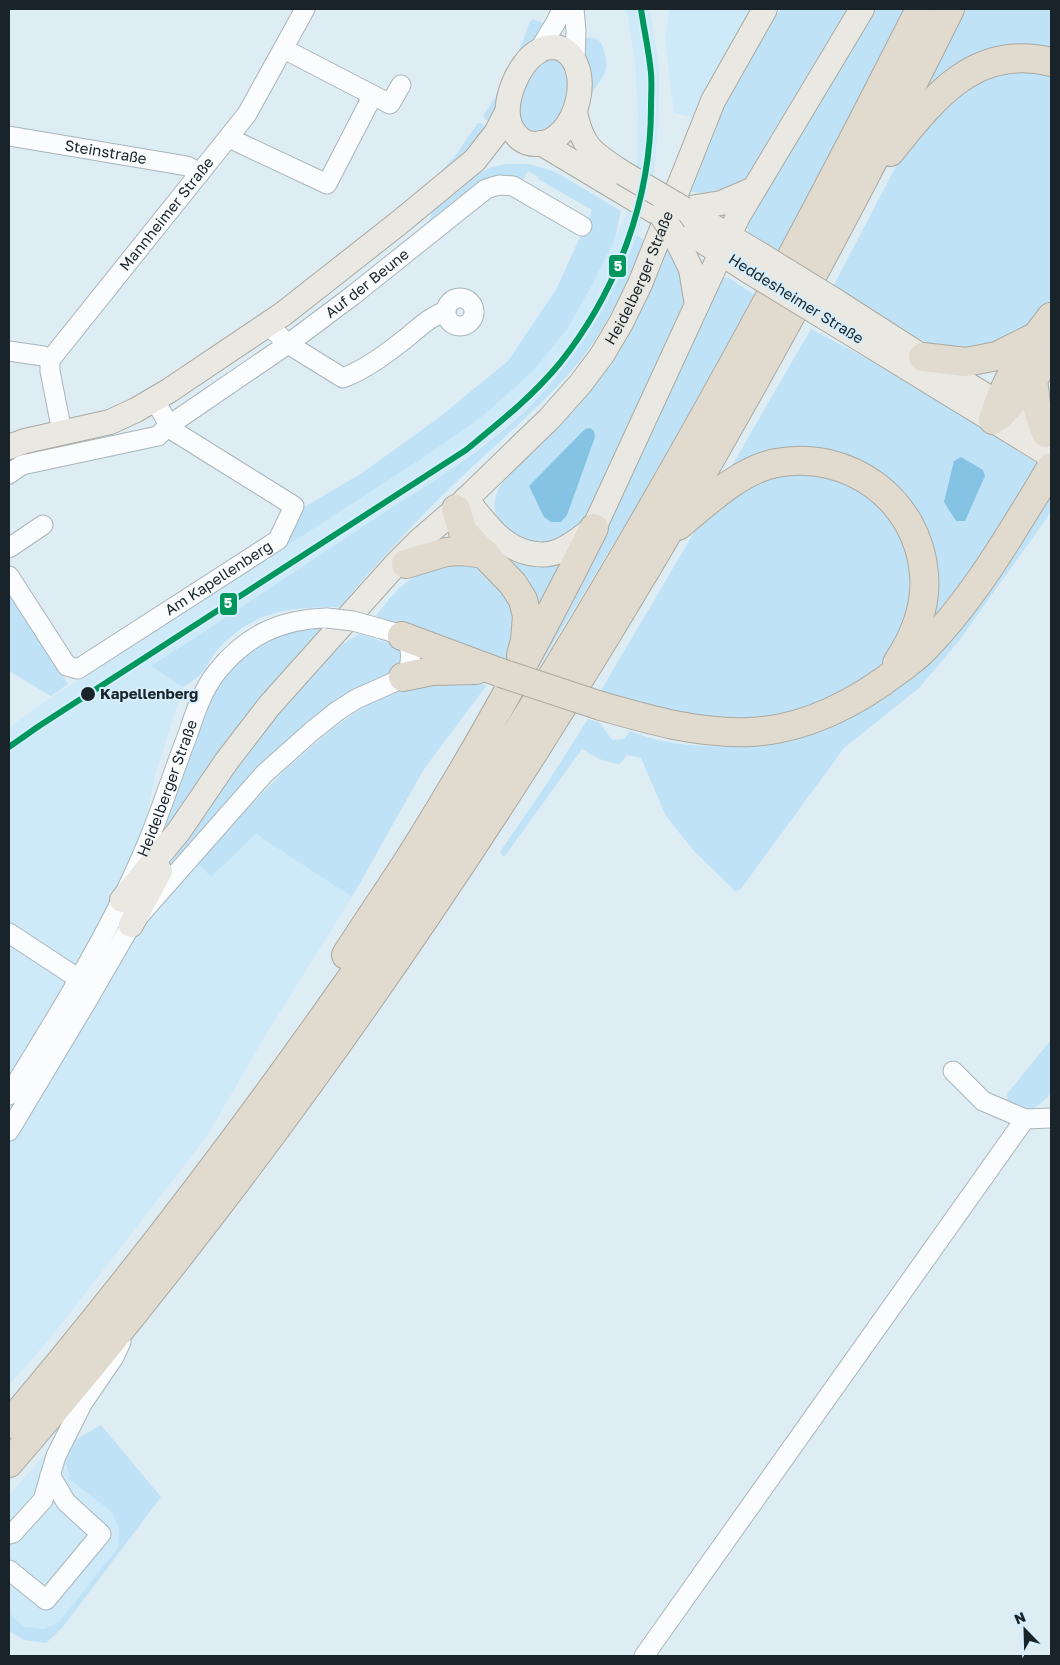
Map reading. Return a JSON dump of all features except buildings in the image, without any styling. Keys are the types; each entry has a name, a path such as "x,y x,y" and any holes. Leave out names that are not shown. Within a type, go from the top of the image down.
{"highway":[{"path":"9,1424 149,1253 268,1095 420,881 526,719 739,356 836,174 920,9"},
{"path":"9,1463 134,1312 270,1137 336,1047 439,898 509,791 666,537 761,369 854,196 950,9"},
{"path":"854,196 929,104 968,72 1007,59 1029,58 1051,62"},
{"path":"923,357 966,362 998,356 1046,336"},
{"path":"999,411 1005,385 1046,336"},
{"path":"390,632 501,675 665,724 710,732 750,732 786,728 824,716 854,702 925,649 955,615 984,575 1049,449 1036,404 1034,379 1046,336"},
{"path":"999,411 1034,379"},
{"path":"666,537 724,489 758,468 795,460 820,462 843,468 865,477 885,493 904,515 918,545 924,574 922,604 916,629 905,651 883,682"},
{"path":"268,1095 292,1038 421,840 501,675 525,640 528,616 523,600 513,584 463,532 461,504"},
{"path":"501,675 544,626 594,528"},
{"path":"406,564 446,552 462,551 485,554"},
{"path":"403,677 432,671 501,675"}],"main road":[{"name":"Heidelberger Straße","path":"179,831 226,762 269,706 323,625 398,562 550,418 581,383 602,355 621,323 640,284 713,101 765,9"},
{"path":"461,504 512,548 527,553 558,552 572,545 594,528 697,304 754,189 862,9"},
{"path":"551,47 562,49 575,62 579,88 575,112 571,121 561,133 549,141 532,142 516,136 507,112 510,94 526,62 539,50 551,47"},
{"name":"Auf der Beune","path":"154,399 268,325 400,222 475,160 496,133 507,112"},
{"name":"Heddesheimer Straße","path":"575,112 580,132 590,149 622,182 674,221 726,244 755,264 999,411"},
{"name":"Auf der Beune","path":"475,160 532,142"},
{"name":"Heddesheimer Straße","path":"532,142 622,182"},
{"path":"697,304 691,269 674,221 754,189"},
{"name":"Heddesheimer Straße","path":"829,308 923,357 1049,449"},
{"path":"9,447 60,426 154,399"},
{"path":"9,433 60,426"},
{"name":"Heidelberger Straße","path":"323,625 383,589 461,504"},
{"path":"122,900 179,831"},
{"path":"130,924 160,873 179,831"}],"street":[{"name":"Mannheimer Straße","path":"50,360 247,114 305,9"},
{"path":"539,50 562,9"},
{"path":"574,9 576,31 575,62"},
{"path":"284,49 390,104 401,85"},
{"path":"229,138 327,184 373,95"},
{"name":"Steinstraße","path":"9,136 187,166 200,173"},
{"name":"Auf der Beune","path":"163,431 288,344 486,189 499,185 513,186 582,226"},
{"path":"268,325 288,344 343,378 360,371 433,316 446,311"},
{"path":"9,351 43,356 50,360 50,371 60,426"},
{"name":"Am Kapellenberg","path":"9,576 67,666 78,669 278,540 294,506 172,430 163,431 154,399"},
{"path":"9,474 22,465 163,431"},
{"path":"9,548 43,525"},
{"path":"9,1131 81,1011 130,924 264,774 336,712 356,699 403,677 407,673 411,661 409,647 390,632 353,621 323,625"},
{"name":"Heidelberger Straße","path":"9,1095 79,979 122,900 158,817 201,698 215,674 235,651 258,635 285,623 323,625"},
{"path":"9,933 79,979"},
{"path":"953,1071 983,1101 1025,1119 1051,1118"},
{"path":"644,1656 1025,1119"},
{"path":"9,1534 13,1533 43,1500 56,1456 82,1404 114,1357 134,1312"},
{"path":"9,1570 46,1600 101,1534 66,1502 50,1475"}],"shaded area":[{"path":"625,9 649,9 652,20 659,69 659,115 654,172 637,235 623,271 600,315 574,356 536,400 495,436 444,474 151,666 183,687 155,775 145,821 121,880 158,909 196,861 211,877 256,834 352,897 266,1034 207,1136 52,1336 9,1385 9,728 35,708 432,452 484,415 532,372 568,328 625,218 637,163 638,116 635,62"},
{"path":"668,9 750,9 692,117 674,113 665,38"},
{"path":"781,9 854,9 762,161 740,187 721,191 713,190 713,192 706,193 684,189 727,96 752,52"},
{"path":"869,9 904,9 779,253 749,236 743,222"},
{"path":"966,9 1051,9 1051,55 1038,52 917,107"},
{"path":"533,19 549,25 495,127 483,117 484,114 516,58 530,21"},
{"path":"581,38 597,39 602,45 606,60 605,72 589,100 587,134 582,119 584,80"},
{"path":"547,56 566,60 571,104 546,136 521,129 516,99 519,88"},
{"path":"1051,70 1051,301 1035,320 1019,334 985,350 937,347 918,338 834,285 896,166 930,114 988,72"},
{"path":"478,123 481,123 491,132 425,189 455,156"},
{"path":"504,164 529,164 556,172 621,211 615,239 568,328 532,372 484,415 432,452 178,616 175,612 283,542 298,511 362,473 437,419 508,361 557,288 592,210 538,179 539,177 528,171 522,181 512,176 496,177 428,224 433,208 475,175"},
{"path":"637,235 648,243 607,320 578,363 547,397 418,520 340,607 290,610 260,618 233,635 216,651 199,676 183,687 151,666 439,477 501,432 537,399 582,342 618,280"},
{"path":"665,245 675,260 686,299 682,320 589,518 563,541 529,545 498,523 495,499 499,488 506,478 573,411 604,371 633,318"},
{"path":"719,276 729,278 755,295 642,497 502,727"},
{"path":"811,329 888,370 1044,467 919,646 931,592 870,473 727,474"},
{"path":"765,473 837,473 895,515 919,577 899,650 853,692 773,721 694,720 600,692 699,524"},
{"path":"1051,490 1051,512 958,642 919,688 844,748 740,890 735,891 694,851 666,816 641,758 627,755 620,764 600,759 582,749 504,857 500,852 588,719 600,723 612,740 624,739 630,731 655,739 682,744 724,747 746,746 788,741 808,736 838,725 872,705 913,674"},
{"path":"468,522 566,557 539,614"},
{"path":"471,558 517,608 511,662 386,623 387,620 376,616 395,593 412,578 424,572"},
{"path":"9,591 68,684 51,696 9,671"},
{"path":"318,626 317,629 325,629 159,845 154,842 208,700 238,657 278,633"},
{"path":"359,634 388,643 390,640 403,649 401,668 376,682 158,884 190,831 274,716 329,653"},
{"path":"449,680 487,685 424,769 352,897 256,834 211,877 196,861 287,768 336,726 370,703 404,687"},
{"path":"1051,1040 1051,1093 1040,1104 1027,1111 1005,1102 1008,1098 1007,1094"},
{"path":"101,1425 161,1497 62,1628 46,1643 24,1640 9,1631 9,1613 24,1627 44,1629 59,1622 118,1548 119,1529 112,1512 69,1479 66,1461 68,1444"},
{"path":"46,1453 66,1461 69,1479 112,1512 119,1529 118,1548 59,1622 44,1629 24,1627 9,1613 9,1496"}],"water":[{"path":"590,428 594,431 595,437 567,515 561,522 551,522 544,517 529,486 585,429"},
{"path":"961,457 983,470 985,476 965,521 956,521 944,502 954,461"}],"transit line":[{"name":"5","path":"9,747 466,450 527,398 550,375 581,335 599,305 614,274 638,209 645,176 649,141 651,90 650,65 641,9"}],"place":[{"name":"Kapellenberg","path":"88,694"}]}
